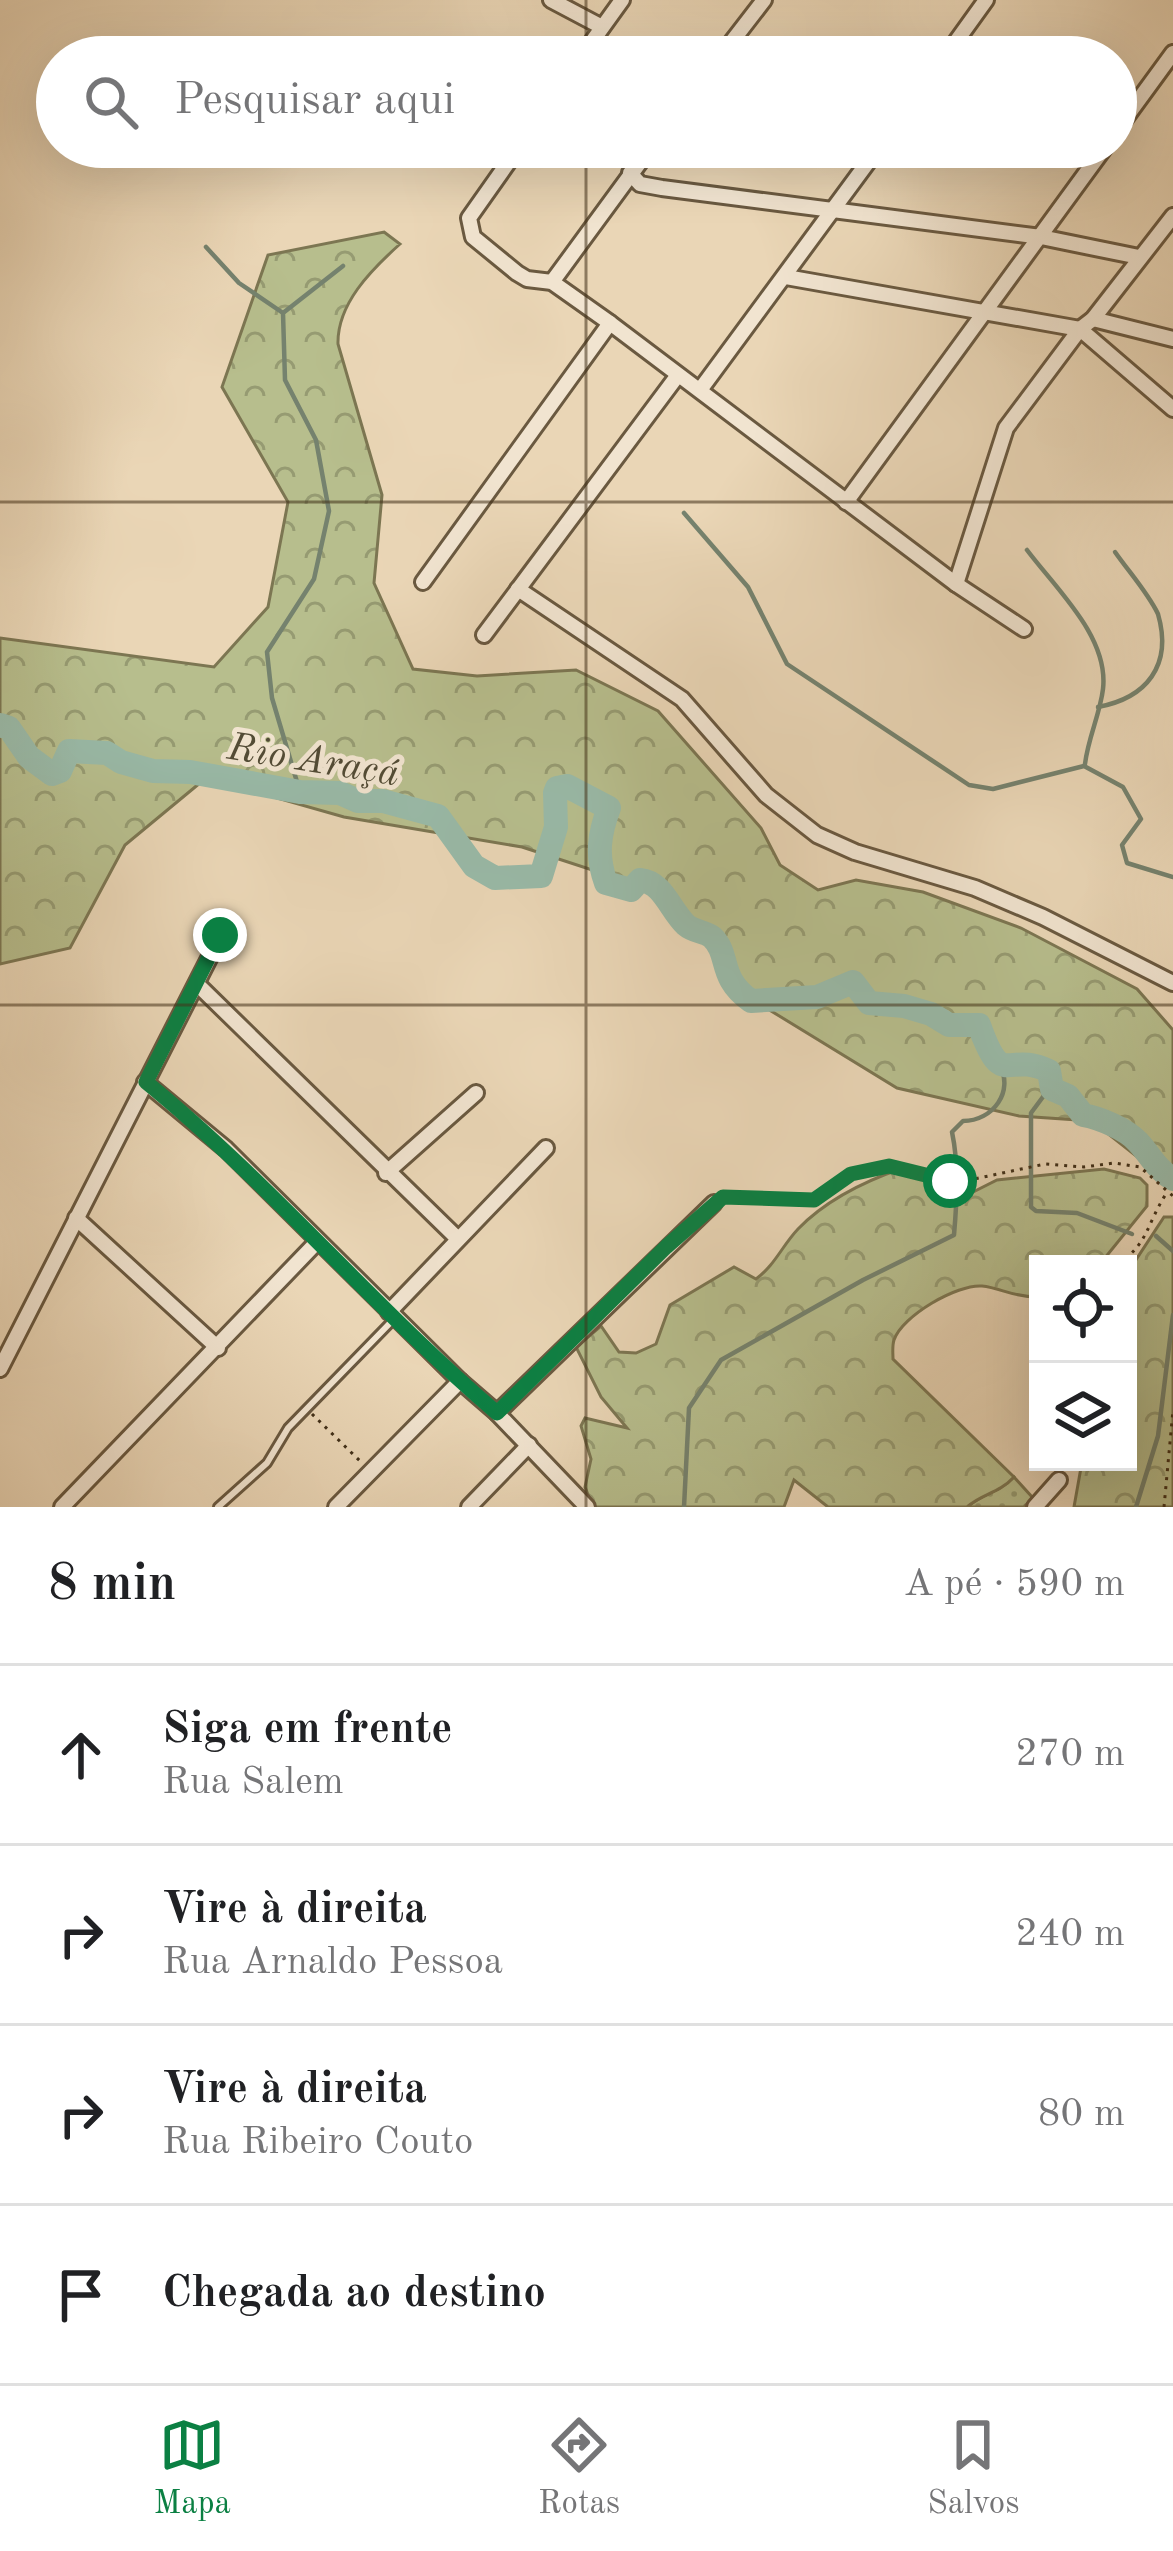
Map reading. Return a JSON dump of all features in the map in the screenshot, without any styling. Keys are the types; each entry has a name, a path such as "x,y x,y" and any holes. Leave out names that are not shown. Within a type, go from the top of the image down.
{"street":[{"path":"550,0 602,27"},
{"path":"596,36 622,0"},
{"path":"736,36 764,0"},
{"path":"960,36 986,0"},
{"path":"1137,102 1173,53"},
{"path":"505,168 470,218 470,232 526,279 551,282 610,323 956,584 1024,628"},
{"path":"551,282 634,168"},
{"path":"700,390 864,168"},
{"path":"846,502 1090,168"},
{"path":"630,173 648,186 1041,237 1139,256"},
{"path":"956,584 1006,428 1173,216"},
{"path":"787,277 1173,339"},
{"path":"424,582 610,323"},
{"path":"1086,324 1173,409"},
{"path":"484,635 677,375"},
{"path":"518,589 682,699 766,795 817,835 855,852 975,888 1173,983"},
{"path":"0,1369 220,935"},
{"path":"196,984 457,1238"},
{"path":"146,1082 226,1149 587,1507"},
{"path":"386,1173 476,1093"},
{"path":"392,1315 457,1238 546,1148"},
{"path":"497,1413 714,1203"},
{"path":"76,1218 218,1348"},
{"path":"62,1507 317,1242"},
{"path":"336,1507 460,1381"},
{"path":"469,1507 529,1445"},
{"path":"1035,1507 1059,1480"}],"lane":[{"path":"218,1507 266,1463 288,1428 392,1315"}],"path":[{"path":"714,1203 723,1197 814,1200 851,1174 889,1166 960,1182 1034,1167 1135,1164 1173,1196"},
{"path":"1132,1255 1142,1248 1150,1218 1166,1193"},
{"path":"307,1409 371,1471"},
{"path":"1163,1507 1173,1410"}],"green space":[{"path":"384,232 400,244 350,302 338,344 382,495 374,583 413,669 477,676 576,670 658,711 761,828 780,865 818,890 856,880 923,892 1021,928 1137,989 1173,1030 1173,1185 1092,1121 1019,1116 897,1088 745,995 669,895 522,847 344,817 206,778 125,845 70,948 0,964 0,638 214,667 268,607 288,502 222,387 268,255"},
{"path":"903,1168 935,1176 956,1193 971,1193 997,1180 1104,1169 1140,1178 1147,1185 1147,1206 1107,1255 1029,1255 1029,1296 982,1286 959,1290 919,1312 894,1340 893,1359 1014,1477 967,1507 828,1507 794,1480 784,1507 593,1507 585,1487 591,1459 581,1426 585,1418 627,1428 601,1397 576,1347 601,1326 619,1352 636,1353 656,1344 670,1305 734,1267 756,1279 798,1229 860,1185"},
{"path":"1164,1217 1173,1217 1173,1507 1074,1507 1080,1471 1137,1471 1137,1258"},
{"path":"1014,1477 1033,1498 1024,1507 967,1507 1002,1487"}],"waterway":[{"path":"206,247 239,283 283,313"},
{"path":"300,792 272,698 267,652 314,579 329,511 316,440 285,380 283,313 343,266"},
{"path":"684,513 748,587 787,664 969,785 993,789 1084,766 1123,787 1141,819 1122,845 1127,863 1173,877"},
{"path":"1027,550 1078,615 1098,651 1103,689 1085,764"},
{"path":"1098,707 1142,687 1152,677 1162,649 1158,614 1115,552"},
{"name":"Rio Araçá","path":"0,725 9,728 29,757 52,774 60,771 69,751 107,753 153,771 190,772 300,792 340,793 358,801 383,801 438,816 474,866 495,878 541,876 556,827 555,793 567,786 609,808 600,845 606,883 631,890 640,880 655,886 686,925 718,944 733,983 751,1001 817,997 853,982 869,1003 904,1006 949,1025 979,1025 1000,1063 1049,1071 1052,1089 1068,1096 1083,1115 1133,1137 1173,1179"},
{"path":"684,1507 689,1408 721,1360 954,1235 957,1196 952,1132 998,1103 1004,1084 999,1064"},
{"path":"1051,1086 1031,1113 1031,1207 1077,1213 1132,1234"},
{"path":"1156,1236 1173,1251"},
{"path":"1136,1507 1158,1436 1173,1315"}],"route":[{"path":"220,935 146,1082 226,1149 497,1413 723,1197 814,1200 851,1174 889,1166 950,1181"}]}
